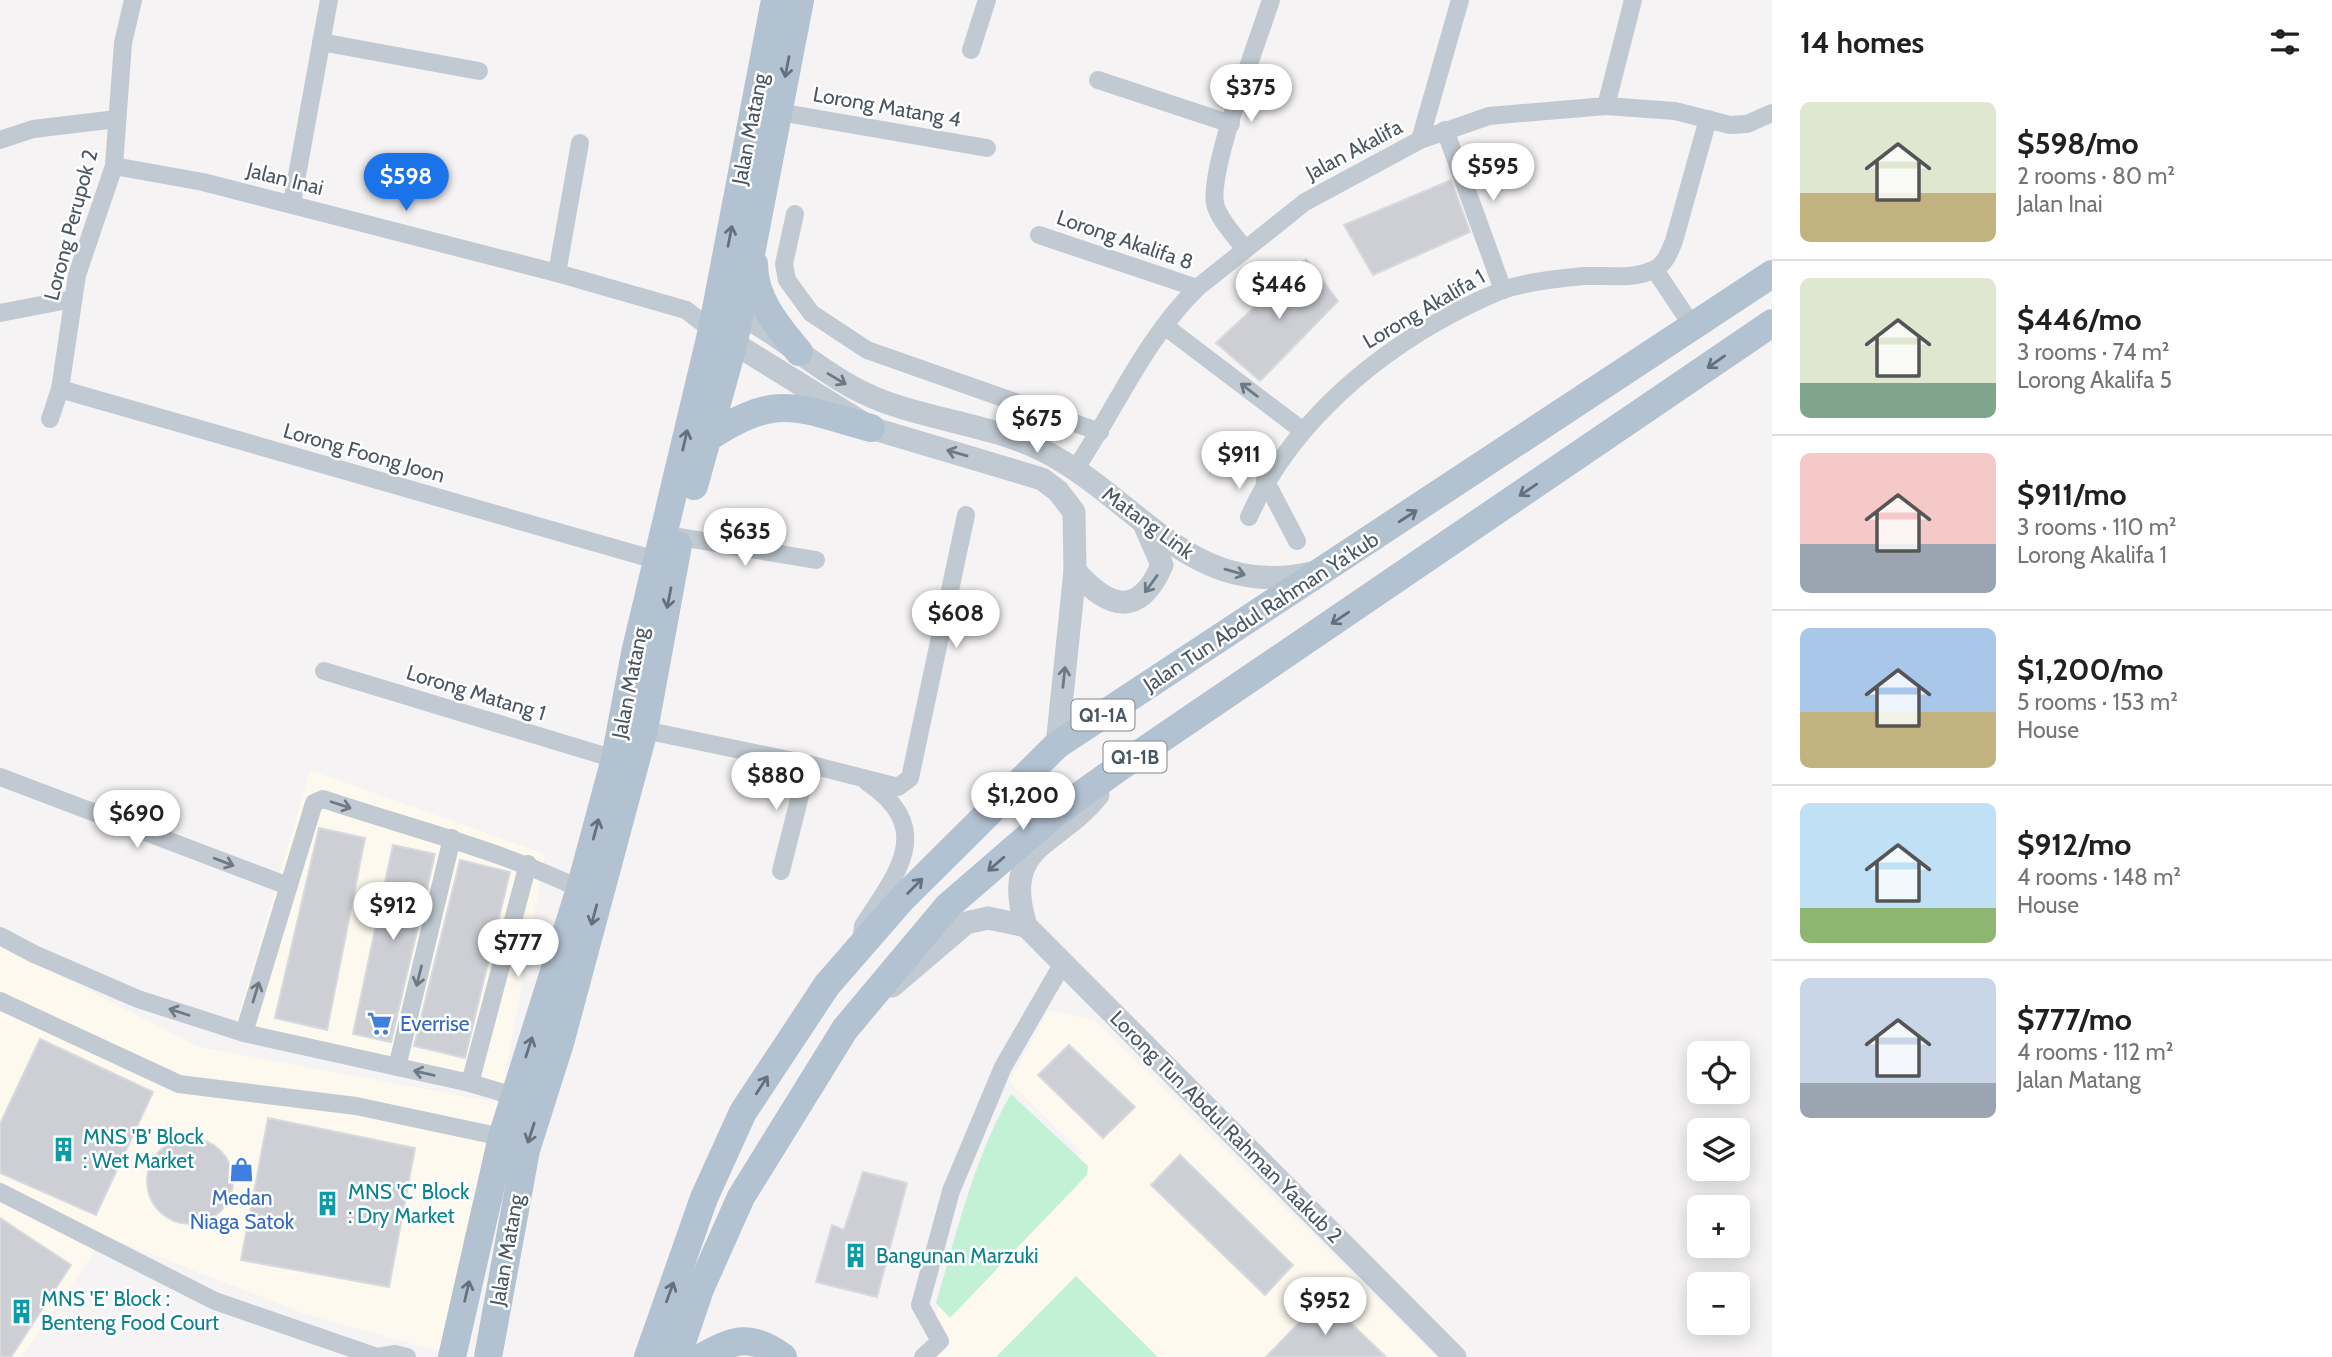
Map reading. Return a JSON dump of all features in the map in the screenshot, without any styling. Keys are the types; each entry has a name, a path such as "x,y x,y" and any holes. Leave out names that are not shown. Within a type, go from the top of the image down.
{"main road":[{"name":"Jalan Matang","path":"488,1357 526,1150 560,1042 644,730 680,537 706,439 775,0"},
{"name":"Jalan Matang","path":"452,1357 502,1138 580,889 615,759 656,560 726,322 754,244 800,0"},
{"path":"754,244 754,274 762,299 776,324 799,352"},
{"name":"Jalan Tun Abdul Rahman Ya'kub","path":"648,1357 704,1198 743,1112 827,985 864,939 1057,745 1772,274"},
{"name":"Q1-1B","path":"677,1357 700,1289 741,1197 805,1089 868,999 948,905 1058,811 1772,323"},
{"path":"706,439 756,410 783,406 871,428"},
{"path":"431,1357 459,1327"},
{"path":"702,1357 740,1339 766,1345 783,1357"}],"street":[{"name":"Lorong Perupok 2","path":"50,419 60,389 77,275 114,166 123,43 133,0"},
{"path":"292,203 329,0"},
{"path":"971,50 987,0"},
{"path":"1244,248 1215,206 1214,187 1231,124 1271,0"},
{"path":"1420,140 1460,0"},
{"path":"1606,106 1633,0"},
{"path":"321,42 479,71"},
{"path":"1098,80 1231,124"},
{"name":"Jalan Akalifa","path":"1076,468 1100,432 1133,370 1182,303 1197,288 1244,248 1306,202 1420,140 1489,116 1606,106 1675,111 1730,125 1747,124 1772,113"},
{"name":"Lorong Matang 4","path":"779,111 987,148"},
{"path":"0,140 33,129 117,119"},
{"path":"1693,327 1655,270 1665,260 1674,241 1708,119"},
{"path":"1445,130 1503,290"},
{"path":"556,273 580,143"},
{"name":"Jalan Inai","path":"114,166 202,181 292,203 686,310"},
{"path":"795,214 783,264 787,280 811,313 867,350 1100,432"},
{"name":"Lorong Akalifa 8","path":"1039,235 1197,288"},
{"name":"Lorong Akalifa 1","path":"1249,517 1265,481 1303,431 1333,398 1386,356 1443,320 1503,290 1583,276 1630,275 1655,270"},
{"path":"0,313 73,299"},
{"path":"686,310 726,322"},
{"path":"686,310 726,322"},
{"name":"Matang Link","path":"726,322 799,352 838,381 885,402 1003,435 1076,468 1144,523 1192,557 1238,574 1281,580 1327,569"},
{"name":"Matang Link","path":"726,322 797,385 871,428 1042,479 1058,491 1074,512 1075,571 1057,745"},
{"path":"1166,327 1303,431"},
{"name":"Lorong Foong Joon","path":"60,389 656,560"},
{"path":"1265,481 1297,541"},
{"path":"644,730 855,774 898,786 910,778 966,515"},
{"path":"1075,571 1087,585 1114,603 1126,604 1141,596 1152,587 1162,565 1144,523"},
{"path":"680,537 816,560"},
{"name":"Lorong Matang 1","path":"324,671 615,759"},
{"path":"781,870 808,764"},
{"path":"868,999 895,984 966,923 988,918 1026,926 1018,899 1021,871 1035,851 1094,800 1118,769"},
{"path":"855,774 881,792 888,801 903,824 906,841 901,866 863,926 864,939"},
{"path":"0,778 288,886"},
{"path":"244,1033 314,803 323,799 528,864 580,889"},
{"path":"397,1066 452,838"},
{"path":"470,1083 528,864"},
{"name":"Lorong Tun Abdul Rahman Yaakub 2","path":"1026,926 1455,1357"},
{"path":"0,936 34,954 138,999 244,1033 470,1083 514,1096"},
{"path":"923,1357 940,1340 920,1305 951,1191 1003,1067 1063,963"},
{"path":"0,1000 179,1084 356,1106 502,1138"},
{"path":"0,1192 215,1301 377,1357 395,1354 407,1357"}],"shaded area":[{"path":"310,770 545,854 503,1089 235,1027"},
{"name":"Medan Niaga Satok","path":"0,945 199,1047 501,1103 439,1351 308,1315 105,1236 22,1357 0,1357"},
{"path":"1049,1010 1094,1020 1436,1357 923,1357 931,1322 943,1299 1082,1153 1009,1082"}],"green space":[{"path":"1011,1094 1088,1166 1087,1175 950,1318 936,1303 977,1170"},
{"path":"1076,1276 1158,1357 996,1357"}],"building":[{"path":"1451,180 1470,232 1373,275 1344,225"},
{"path":"1306,259 1338,301 1260,381 1216,343"},
{"path":"319,828 365,838 327,1030 275,1018"},
{"path":"393,845 435,854 391,1042 353,1034"},
{"path":"460,860 510,872 465,1058 414,1046"},
{"name":"MNS 'B' Block : Wet Market","path":"40,1039 153,1092 96,1215 0,1173 0,1124"},
{"path":"1069,1045 1135,1107 1103,1138 1038,1075"},
{"name":"MNS 'C' Block : Dry Market","path":"268,1118 415,1148 389,1287 241,1260"},
{"path":"182,1138 198,1138 221,1150 230,1164 233,1181 230,1198 221,1212 198,1224 182,1224 166,1217 154,1205 147,1189 147,1173 154,1157 166,1145"},
{"path":"1180,1155 1293,1265 1265,1295 1151,1185"},
{"name":"Bangunan Marzuki","path":"863,1172 907,1183 877,1297 816,1282 832,1225 844,1230"},
{"name":"MNS 'E' Block : Benteng Food Court","path":"0,1218 71,1265 11,1357 0,1357"},
{"path":"1327,1300 1386,1357 1266,1357 1315,1306"}],"place":[{"name":"Everrise","path":"380,1024"},
{"name":"MNS 'B' Block : Wet Market","path":"63,1149"},
{"name":"Medan Niaga Satok","path":"242,1169"},
{"name":"MNS 'C' Block : Dry Market","path":"328,1204"},
{"name":"Bangunan Marzuki","path":"856,1256"},
{"name":"MNS 'E' Block : Benteng Food Court","path":"21,1311"}]}
